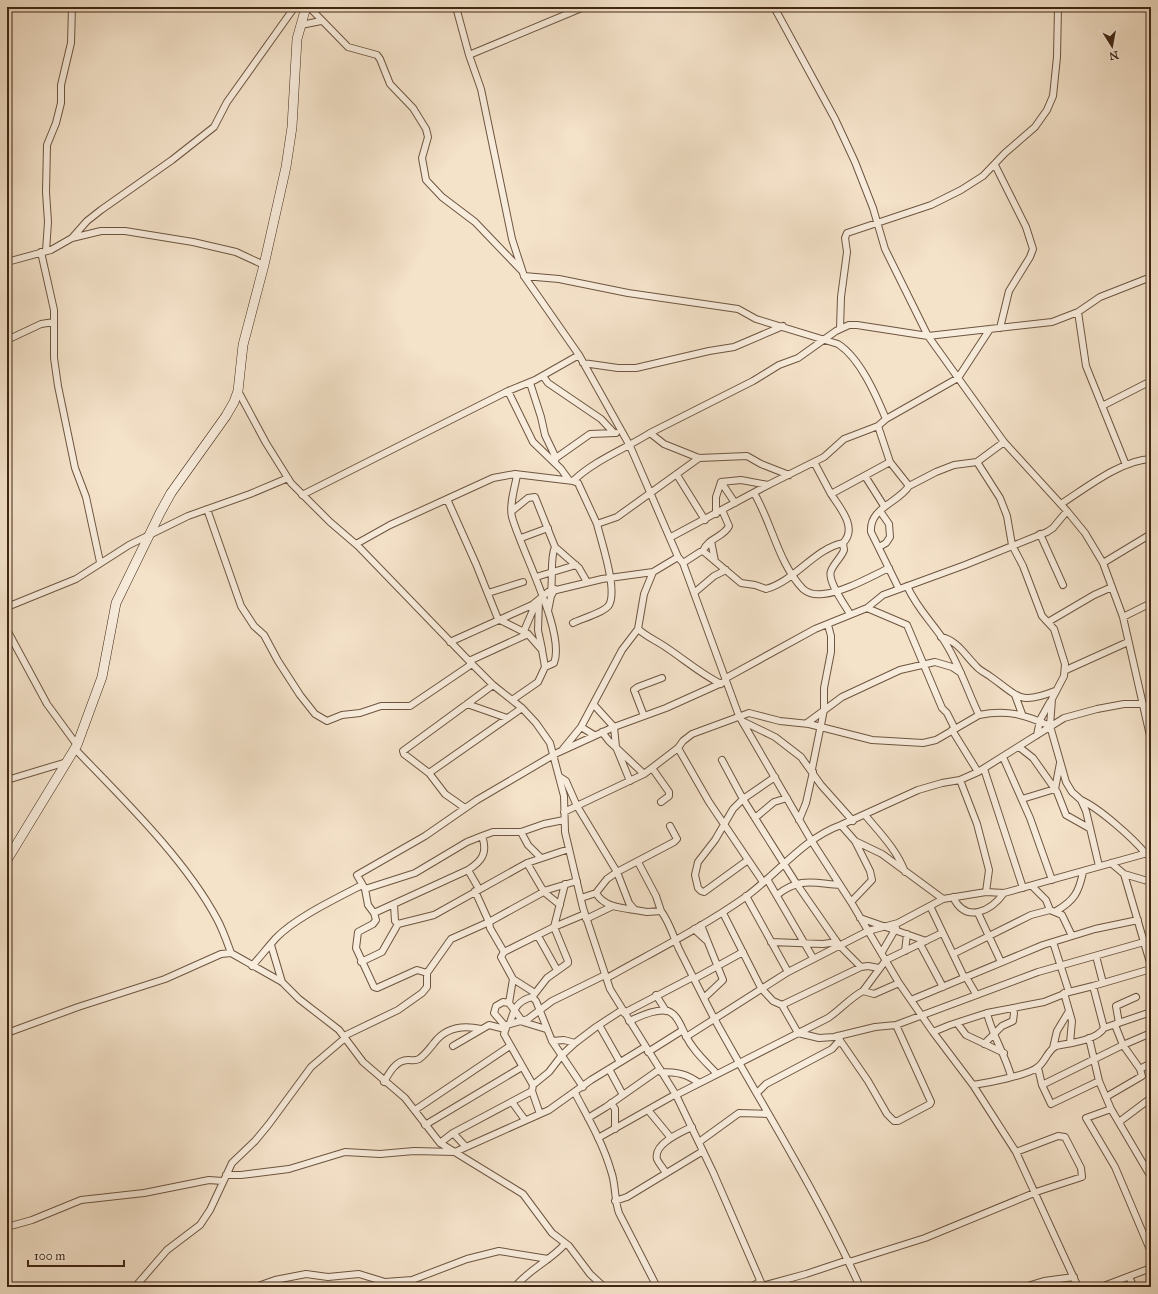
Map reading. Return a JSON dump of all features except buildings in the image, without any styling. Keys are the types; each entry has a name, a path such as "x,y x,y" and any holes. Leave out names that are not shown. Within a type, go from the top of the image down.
{"street":[{"path":"72,7 71,43 61,85 61,103 56,123 47,145 46,192 48,222 43,251 54,322 54,358 58,386 75,468 86,496 100,562"},
{"path":"456,7 469,54 481,88 511,232 524,274"},
{"path":"469,54 584,7"},
{"path":"774,7 835,120 855,162 886,249 898,277 928,336 1004,442 1067,511 1085,533 1103,563 1123,617 1151,740"},
{"path":"840,329 841,297 847,252 845,238 847,233 851,230 931,205 961,190 983,176 995,165 1005,153 1035,127 1047,110 1053,96 1057,57 1058,7"},
{"path":"72,238 87,221 101,210 172,160 214,127 227,102 293,8 306,9 321,20 348,46 377,55 390,84 413,108 426,129 428,137 422,158 426,180 442,197 475,222 524,274 579,355 630,446 652,493 678,557 683,563 724,681 741,718 811,840 882,952 899,983 933,1032 973,1085 1016,1152 1078,1287"},
{"path":"7,860 76,746 102,677 116,603 171,493 226,416 234,402 238,390 243,345 264,265 286,166 292,126 294,63 301,25 306,9"},
{"path":"301,25 321,20"},
{"path":"995,165 1026,227 1033,249 1030,257 1009,291 1000,328"},
{"path":"7,262 55,248 72,238 101,231 125,231 193,242 236,252 264,265"},
{"path":"524,274 559,279 635,294 738,309 756,319 838,344 849,352 877,397 886,419"},
{"path":"571,481 584,470 630,446 650,433 753,382 779,365 798,358 840,329 849,325 928,336 1052,322 1078,312 1100,297 1151,277"},
{"path":"1078,312 1086,366 1126,465"},
{"path":"7,340 41,324 54,322"},
{"path":"583,363 618,368 636,368 709,351 734,347 783,326"},
{"path":"671,537 814,462 844,439 878,426 886,419 958,378 990,329"},
{"path":"302,495 508,391 530,383 579,355"},
{"path":"543,376 548,383 601,419 614,432"},
{"path":"1102,406 1151,381"},
{"path":"530,383 545,435 555,460"},
{"path":"238,390 266,443 288,478 302,495 356,544 493,685 522,708 536,722 550,743 564,796 565,832 576,881 585,916 610,989 676,1095 704,1151 762,1285"},
{"path":"508,391 533,442 555,460 571,481"},
{"path":"878,426 890,462 909,486"},
{"path":"555,460 590,434 614,432 622,433"},
{"path":"650,433 664,444 699,458 748,456 761,464 789,475"},
{"path":"899,589 871,532 870,526 882,508 904,493 909,486 936,472 954,465 976,462 1004,442"},
{"path":"597,524 617,517 699,458"},
{"path":"1061,504 1106,475 1126,465 1151,459"},
{"path":"703,551 741,583 755,585 766,589 779,584 816,556 843,543 848,538 850,530 847,521 814,462"},
{"path":"831,494 890,462"},
{"path":"976,462 1000,498 1007,516 1012,545 1023,566 1042,616 1054,629 1065,664 1066,670 1040,720 1037,735"},
{"path":"356,544 390,525 492,478 517,475 578,483 597,524 611,578 608,606 573,623"},
{"path":"512,700 538,682 545,667 538,630 539,600 536,577 512,517 517,475"},
{"path":"677,475 705,520"},
{"path":"865,476 889,524 890,537 886,544 879,546"},
{"path":"7,607 76,579 100,562 150,535 207,509 250,494 288,478"},
{"path":"721,482 741,480 768,485"},
{"path":"721,482 735,503"},
{"path":"716,514 716,497 721,482"},
{"path":"754,493 778,547 804,589 810,593 824,594 836,591 889,568"},
{"path":"512,511 528,498 535,497 555,546 576,565 587,582"},
{"path":"447,499 498,619 526,632 542,650"},
{"path":"207,509 241,606 254,626 264,635 278,661 300,695 315,714 325,720 344,714 360,713 382,706 410,706 470,662 526,632 539,600 545,593 587,582 653,572 678,557"},
{"path":"683,563 703,551 711,540 727,530 729,526 722,510"},
{"path":"427,974 417,970 377,988 372,984 361,962 356,948 356,940 358,932 373,924 376,920 368,905 363,887 357,875 425,836 465,808 562,750 594,735 644,716 724,681 805,634 850,614 868,608 883,595 965,565 1053,528 1067,511"},
{"path":"521,538 548,528"},
{"path":"1040,534 1063,584"},
{"path":"1103,563 1151,534"},
{"path":"711,540 715,561"},
{"path":"843,543 844,550 830,573 836,591 850,614"},
{"path":"545,667 554,663 556,659 554,636 548,611 553,590 552,553 555,546"},
{"path":"536,577 576,565"},
{"path":"694,593 714,576 726,570"},
{"path":"562,750 581,727 622,650 638,629 644,594 653,572"},
{"path":"488,593 523,582"},
{"path":"907,586 915,603 941,637 961,673 979,715"},
{"path":"1048,622 1094,595 1112,587"},
{"path":"450,642 539,600"},
{"path":"539,600 548,611"},
{"path":"1123,617 1151,603"},
{"path":"868,608 906,625 922,665 942,708 947,713 954,729 981,770 1023,888"},
{"path":"800,820 806,803 819,726 824,710 824,688 832,652 831,636 828,625"},
{"path":"638,629 648,638 665,646 702,675 724,681"},
{"path":"7,630 47,704 76,746 165,846 197,887 218,920 231,954"},
{"path":"941,637 951,639 961,648 977,667 1015,695 1032,699 1055,691"},
{"path":"1066,670 1128,642"},
{"path":"806,723 842,697 900,670 935,662 952,667 961,673"},
{"path":"644,716 634,690 662,678"},
{"path":"465,808 445,794 429,773 404,754 403,751 493,685"},
{"path":"1015,695 1022,714"},
{"path":"1052,699 1050,726 1066,782 1072,792 1081,800 1099,811 1148,853"},
{"path":"467,704 507,718"},
{"path":"453,1046 489,1025 507,1027 523,1022 552,1001 606,976 675,940 723,912 746,896 785,865 811,840 841,825 918,790 942,783 960,780 981,770 1064,718 1097,708 1124,704 1143,704"},
{"path":"594,705 614,727 616,747 630,781"},
{"path":"429,773 522,708"},
{"path":"564,812 644,774 678,748 683,741 692,734 741,718 749,713 780,721 806,723 872,740 923,743 936,740 979,715 991,712 1022,714 1040,720 1050,726"},
{"path":"741,718 775,737 801,757 821,784 853,820"},
{"path":"581,727 594,735"},
{"path":"602,732 644,774"},
{"path":"1019,747 1033,758 1055,789 1066,815 1089,828"},
{"path":"678,748 724,824 748,860 777,895 813,958"},
{"path":"1003,757 1022,799 1052,880"},
{"path":"722,760 742,799 796,883 838,944 861,967"},
{"path":"7,780 67,762"},
{"path":"1055,789 1061,762"},
{"path":"652,768 669,792 670,796 661,802"},
{"path":"748,860 704,892 698,888 695,875 698,862 715,840 733,809 742,799 775,777"},
{"path":"560,778 566,782 577,806 617,872 629,903 635,910"},
{"path":"960,780 977,824 989,870 986,892"},
{"path":"1022,799 1055,789"},
{"path":"755,818 774,802 787,798"},
{"path":"1081,800 1086,811 1099,866"},
{"path":"865,815 888,842 902,863 906,872"},
{"path":"252,966 276,938 310,914 363,887 415,873 467,842 493,832 521,832 544,824 564,820"},
{"path":"841,825 855,841 870,871 872,880 851,902"},
{"path":"581,898 596,893 607,879 617,872 674,842 677,839 670,826"},
{"path":"521,832 528,845 541,858"},
{"path":"374,914 468,870 479,863 484,853 485,844 482,836"},
{"path":"855,841 882,854 943,899"},
{"path":"865,860 868,848"},
{"path":"361,962 382,952 398,924 434,915 527,862 569,849"},
{"path":"686,1037 761,988 838,944 868,930 898,923 943,899 986,892 1004,893 1148,853"},
{"path":"527,862 544,892 560,905"},
{"path":"638,862 656,896 661,911 672,928 675,940 704,998 849,1261 860,1287"},
{"path":"1111,863 1124,874 1151,882"},
{"path":"468,870 477,890 490,928 504,952"},
{"path":"953,954 1031,915 1068,905 1077,893 1082,872"},
{"path":"933,1032 987,1013 1044,1002 1066,993 1103,983 1151,967 1124,874"},
{"path":"135,1287 167,1250 200,1225 210,1210 222,1181 235,1160 255,1141 311,1068 344,1037 406,1006 422,993 427,987 427,974 451,939 488,922 544,892 576,881"},
{"path":"777,895 796,883 805,882 840,885"},
{"path":"540,1114 532,1088 504,1034 519,1002 533,995 547,978 568,964 554,927 565,884"},
{"path":"1032,886 1046,900 1053,910 1062,916 1072,936"},
{"path":"596,893 605,902 614,906 647,912 661,911"},
{"path":"953,897 960,908 970,913 978,913 999,900 1004,893"},
{"path":"746,896 788,972"},
{"path":"394,905 398,924"},
{"path":"583,1087 552,1041 533,995 513,979 501,957 504,952 554,927 614,906"},
{"path":"930,906 942,933 965,977 976,994"},
{"path":"723,912 761,988 773,1001 782,1005 798,1033 819,1038 838,1038 875,1027 896,1025 976,994 1060,966 1144,942"},
{"path":"978,913 1001,962"},
{"path":"860,918 886,926 923,942 943,987"},
{"path":"912,1000 1001,962 1053,942 1094,929 1138,920"},
{"path":"882,952 896,930 898,923"},
{"path":"701,925 723,980 704,998"},
{"path":"694,929 706,940"},
{"path":"598,1138 699,1083 828,1018 838,1012 852,997 863,991 886,960 942,933"},
{"path":"905,951 907,934"},
{"path":"538,936 557,970"},
{"path":"771,942 838,944"},
{"path":"1053,942 1072,1021 1070,1043"},
{"path":"271,945 282,982"},
{"path":"440,1143 452,1133 512,1102 532,1088 549,1072 562,1055 599,1025 743,952"},
{"path":"7,1033 78,1007 165,979 221,954 231,954 282,982 299,999 339,1030 362,1062 404,1098 440,1143 523,1194 552,1233 579,1258 590,1274 604,1287"},
{"path":"1096,956 1103,983"},
{"path":"782,1005 861,967 868,966 879,968"},
{"path":"513,979 509,1003 523,1022 546,1029"},
{"path":"863,991 874,994 899,983"},
{"path":"1093,986 1104,1028"},
{"path":"656,995 666,1011"},
{"path":"1106,1097 1142,1076 1140,1069 1123,1045 1117,1024 1116,1006 1136,997"},
{"path":"489,1025 496,1006 503,1002 509,1003"},
{"path":"984,1044 1002,1026 1013,1021 1013,1008"},
{"path":"629,1021 652,1012 666,1011 672,1014 679,1022 686,1037 698,1054 717,1074"},
{"path":"973,1085 999,1081 1038,1068 1052,1048 1057,1030 1069,1011"},
{"path":"1052,1048 1089,1038 1102,1032 1104,1028 1151,1012"},
{"path":"494,1013 507,1027"},
{"path":"987,1013 994,1033 1004,1053 1011,1076"},
{"path":"957,1023 966,1035 1004,1053"},
{"path":"599,1025 620,1062"},
{"path":"838,1038 868,1081 887,1114 894,1121 898,1121 930,1104 931,1102 896,1025"},
{"path":"384,1082 391,1069 404,1061 419,1059 427,1053 435,1041 458,1026 481,1029"},
{"path":"226,1174 241,1175 285,1170 345,1152 455,1152 549,1110 620,1062 683,1030"},
{"path":"1042,1085 1151,1032"},
{"path":"757,1093 766,1084 832,1049 838,1038"},
{"path":"1089,1038 1099,1081 1111,1109 1151,1177"},
{"path":"552,1041 564,1040 575,1043"},
{"path":"415,1110 510,1046"},
{"path":"1140,1069 1151,1063"},
{"path":"425,1125 522,1067"},
{"path":"1038,1068 1042,1085 1051,1104 1099,1081"},
{"path":"609,1069 623,1095"},
{"path":"588,1118 660,1071 677,1072 691,1077 699,1083"},
{"path":"575,1093 598,1138 612,1171 615,1201 622,1219 657,1287"},
{"path":"1119,1122 1151,1098"},
{"path":"512,1102 525,1120"},
{"path":"611,1104 616,1114 615,1129"},
{"path":"1111,1109 1086,1118 1115,1167 1151,1252"},
{"path":"648,1110 671,1138"},
{"path":"699,1142 739,1113 768,1114"},
{"path":"666,1172 657,1160 657,1152 671,1138 692,1127"},
{"path":"452,1133 466,1147"},
{"path":"750,1287 806,1274 925,1238 1082,1176 1081,1168 1065,1137 1058,1136 1016,1152"},
{"path":"615,1201 627,1197 666,1172 704,1151"},
{"path":"7,1227 32,1220 81,1200 144,1193 209,1180 222,1181"},
{"path":"515,1287 524,1275 548,1259 565,1244"},
{"path":"242,1287 258,1286 276,1280 306,1274 328,1277 359,1274 385,1282 407,1280 425,1276 474,1256 499,1251 548,1259"},
{"path":"1101,1287 1151,1268"},
{"path":"1024,1287 1034,1283 1074,1277"},
{"path":"1129,1277 1134,1287"}]}
